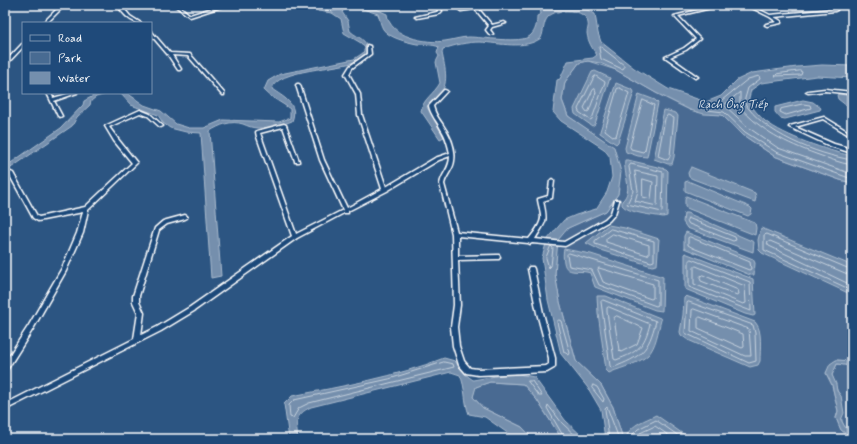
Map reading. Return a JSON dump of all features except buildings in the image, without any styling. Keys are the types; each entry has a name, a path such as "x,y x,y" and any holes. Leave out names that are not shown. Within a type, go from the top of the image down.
{"street":[{"path":"46,22 63,5"},
{"path":"119,5 129,17 137,22"},
{"path":"176,5 190,16 225,5"},
{"path":"417,17 438,14 440,11 438,6 444,5"},
{"path":"455,5 461,10 476,8 491,26"},
{"path":"696,77 667,57 686,49 698,39 676,16 721,5"},
{"path":"748,5 780,22 767,25"},
{"path":"770,16 835,10 835,6 833,5"},
{"path":"491,26 504,23"},
{"path":"491,26 488,30 491,34"},
{"path":"152,34 169,54 179,69"},
{"path":"5,64 22,46"},
{"path":"368,46 369,54 351,67 347,74 358,94 360,115 385,190"},
{"path":"169,54 189,55 223,94"},
{"path":"298,84 322,160 346,212"},
{"path":"808,92 825,90 852,93"},
{"path":"445,91 433,104 431,109 444,129 452,154 452,165 442,177 442,184 455,234 457,304 454,327 456,346 461,363 468,371 478,372 547,369 552,366 552,358 540,313 531,269"},
{"path":"49,94 60,116"},
{"path":"52,100 72,94"},
{"path":"11,174 35,217 38,219 42,220 86,209 135,163 116,140 107,126 140,112 149,115 161,126"},
{"path":"852,136 824,118 791,127 832,145 852,151"},
{"path":"295,237 258,132 284,125 297,161"},
{"path":"5,407 159,329 192,309 295,237 346,212 437,159 452,154"},
{"path":"530,242 543,224 544,215 540,200 550,197 552,181"},
{"path":"455,234 561,245 572,241 607,220 613,214 617,201"},
{"path":"5,368 31,327 64,269 80,232 86,209"},
{"path":"137,339 141,314 136,302 136,296 157,229 165,222 185,217"},
{"path":"456,258 497,257"}],"green space":[{"path":"588,61 616,70 656,93 690,110 722,115 743,135 774,156 852,183 852,361 836,360 826,373 832,385 838,411 836,418 841,430 852,439 623,439 613,407 601,385 576,361 560,302 555,274 557,240 568,228 606,211 618,194 614,148 568,116 562,100 565,82 579,63"},
{"path":"837,364 852,366 852,433 847,429 842,421 841,397 832,375"},
{"path":"490,382 523,384 537,400 562,439 533,439 522,427 483,408 473,397 475,387"}],"water":[{"name":"Rạch Ông Tiếp","path":"351,5 376,9 387,14 389,22 401,33 419,40 437,42 463,37 518,40 532,34 535,29 537,16 541,14 540,8 544,9 555,5 560,5 581,8 595,14 601,42 634,68 668,89 706,102 721,96 737,80 752,73 822,65 852,66 852,78 817,76 761,83 751,90 748,102 765,121 795,138 819,147 852,156 852,183 774,156 743,135 722,115 704,114 690,110 656,93 616,70 600,63 588,61 579,63 565,82 562,100 568,116 614,147 621,172 618,194 606,211 568,228 558,240 555,274 560,302 576,361 601,385 613,407 623,439 605,439 601,410 588,388 561,354 548,300 542,258 547,240 564,220 596,209 607,192 612,177 610,157 604,149 561,121 553,112 557,80 560,79 568,61 593,58 597,55 588,39 588,24 586,18 582,14 564,11 552,14 545,22 541,38 535,42 512,45 475,42 443,49 442,53 446,76 444,87 442,92 427,107 444,137 440,139 421,111 426,100 440,83 436,62 439,56 437,53 439,47 403,41 389,35 383,29 378,14 357,7 346,8 342,12 348,21 350,31 365,42 367,54 349,64 296,73 276,82 272,89 285,98 292,106 294,115 292,121 267,128 256,128 239,123 230,123 210,131 221,276 211,278 201,133 186,132 170,128 163,123 158,115 131,105 121,94 128,94 144,105 161,111 176,124 189,128 204,128 223,120 279,122 290,118 290,109 264,90 268,81 280,74 354,59 363,53 365,48 361,43 344,33 341,19 332,13 318,11 317,9 333,11"},
{"path":"595,71 610,78 595,124 592,126 575,114 574,109 592,72"},
{"path":"616,83 633,90 634,92 618,142 616,144 600,133 600,131"},
{"path":"97,94 106,94 96,97 91,101 90,105 77,117 72,126 5,172 5,167 61,128 83,105 84,101"},
{"path":"639,94 655,100 658,103 647,157 626,152 625,148"},
{"path":"837,95 852,96 852,110 838,99"},
{"path":"803,100 813,102 821,108 820,110 785,119 780,118 775,112 775,107"},
{"path":"664,110 676,113 678,116 672,164 654,159"},
{"path":"625,160 666,169 668,171 667,216 663,217 635,212 625,208 622,205 622,201 628,187"},
{"path":"691,167 755,193 755,202 689,177 688,173"},
{"path":"688,181 750,207 752,209 751,214 748,216 685,191 685,182"},
{"path":"686,196 755,223 755,235 685,207"},
{"path":"684,213 754,242 753,252 687,228 683,222"},
{"path":"608,225 625,228 659,239 657,265 652,266 600,250 586,243"},
{"path":"761,228 846,263 852,268 852,291 848,293 762,253 759,250 758,240"},
{"path":"686,232 753,259 755,263 754,275 750,275 684,248 684,236"},
{"path":"564,249 591,254 663,277 662,311 655,310 595,287 590,273 570,271 565,266 563,255"},
{"path":"685,253 753,279 755,315 745,314 685,289"},
{"path":"597,296 606,296 660,318 661,320 656,339 651,352 648,355 635,363 609,373 606,370"},
{"path":"686,296 755,322 758,326 760,340 760,361 758,365 750,367 688,340 681,335 680,332 684,298"},
{"path":"444,358 455,361 465,374 473,380 513,373 534,377 565,420 585,439 562,439 537,400 523,384 490,382 476,387 473,397 483,408 522,427 533,439 516,439 485,417 469,414 460,375 451,372 311,407 305,410 297,420 298,439 289,439 284,404 292,396 388,376"},
{"path":"836,360 852,361 852,366 837,364 832,375 837,391 841,396 844,413 841,420 845,427 852,433 852,438 841,430 836,418 838,411 832,385 826,373 830,364"},
{"path":"656,415 688,439 628,439 627,435 632,428"}]}
